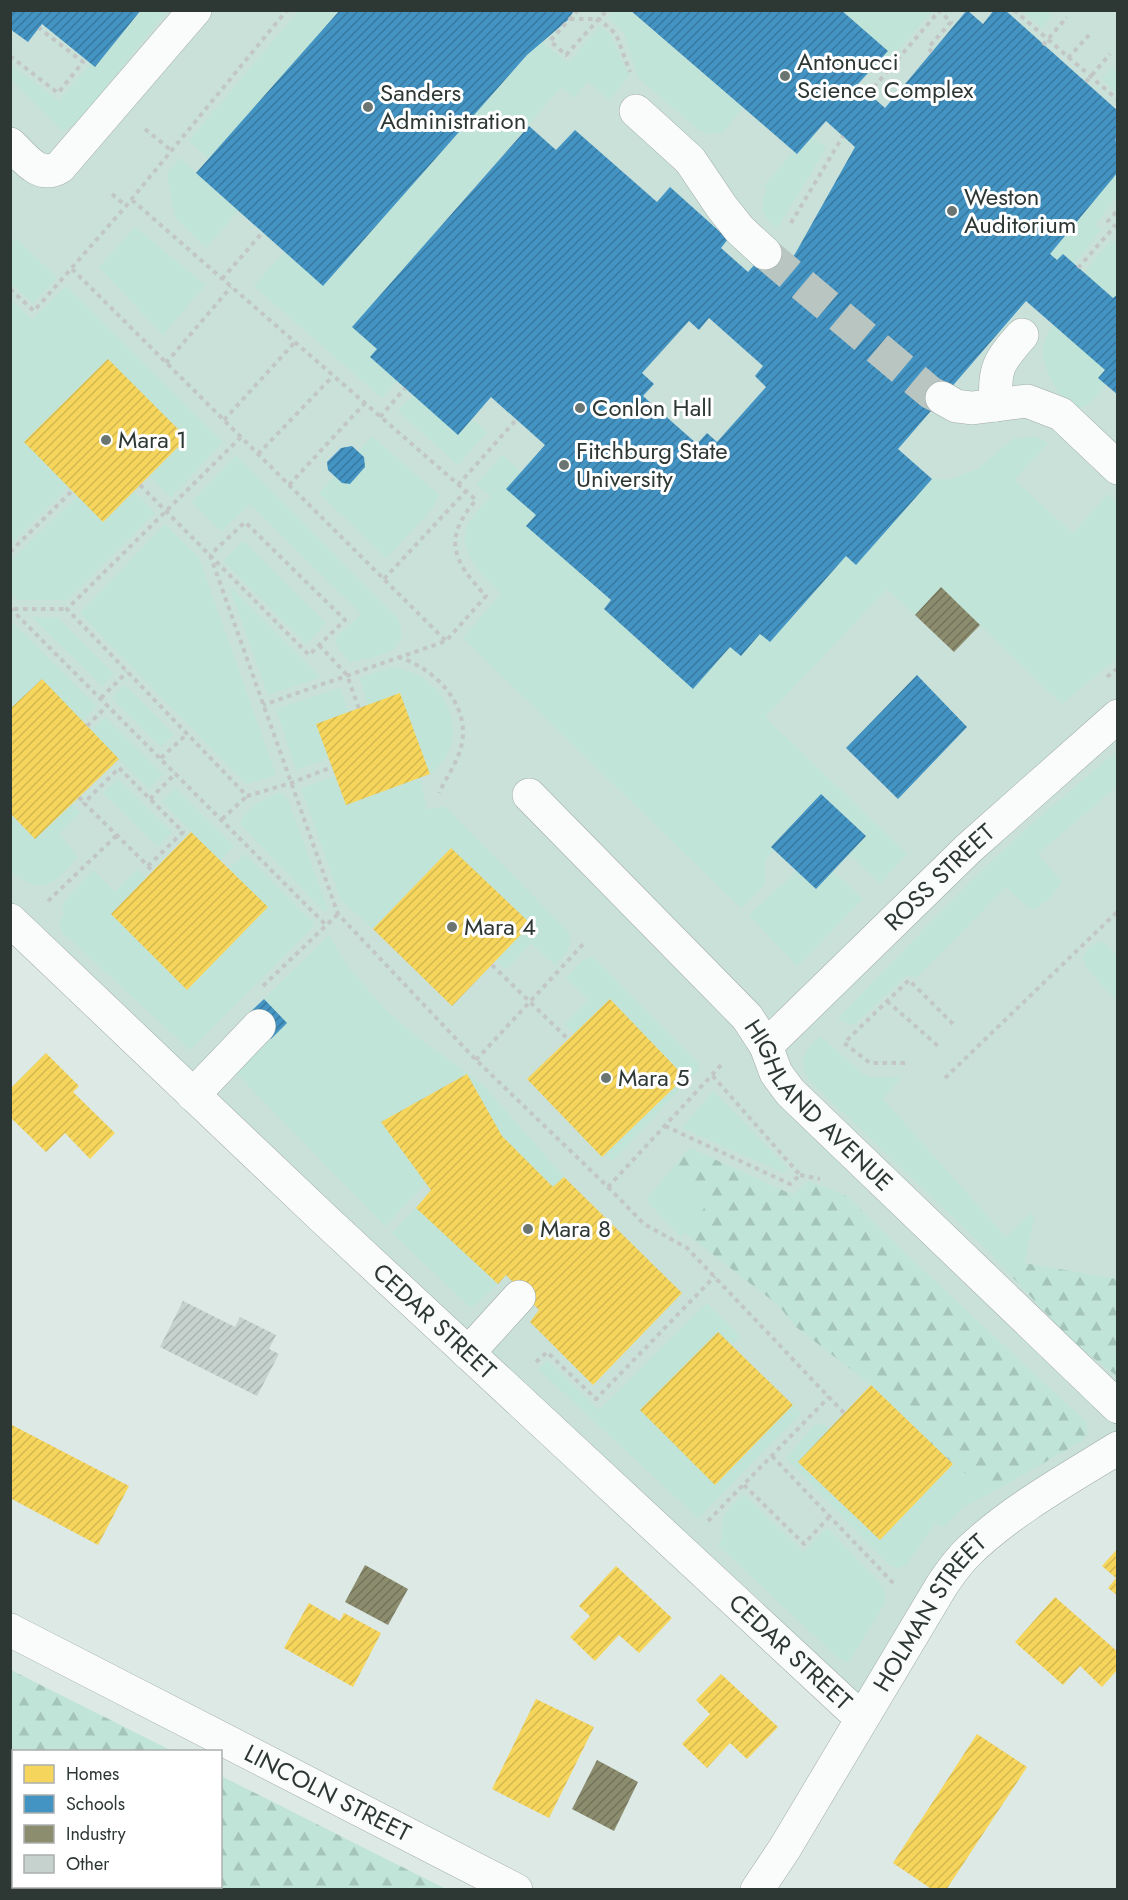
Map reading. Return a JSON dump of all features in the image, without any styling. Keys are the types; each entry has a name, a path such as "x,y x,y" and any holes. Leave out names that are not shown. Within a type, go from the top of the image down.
{"street":[{"path":"10,144 43,172 52,172 60,167 195,10"},
{"path":"634,96 690,160 740,230 775,242"},
{"path":"996,405 994,377 1004,355 1022,335"},
{"path":"942,398 956,406 972,408 1027,401 1061,414 1118,468"},
{"name":"ROSS STREET","path":"766,1046 969,848 1118,716"},
{"name":"HIGHLAND AVENUE","path":"530,795 747,1017 766,1046 777,1073 790,1092 1118,1407"},
{"name":"CEDAR STREET","path":"16,933 193,1095 861,1719"},
{"path":"193,1095 258,1026"},
{"path":"468,1353 519,1297"},
{"name":"HOLMAN STREET","path":"757,1890 785,1848 942,1585 968,1552 1022,1510 1118,1448"},
{"name":"LINCOLN STREET","path":"10,1630 516,1890"}],"path":[{"path":"10,290 34,311 132,200 287,10"},
{"path":"578,10 550,41 566,55 607,10"},
{"path":"1014,10 1118,100"},
{"path":"868,94 939,11 951,22 928,48 932,52"},
{"path":"1043,45 1068,17"},
{"path":"569,19 599,19 616,34 634,96"},
{"path":"10,56 58,93 83,62 39,27"},
{"path":"1068,58 1089,35"},
{"path":"1086,82 1110,54"},
{"path":"775,242 843,136"},
{"path":"112,194 126,206"},
{"path":"132,200 476,500 464,514 454,537 457,552 468,577 486,596 446,641 263,705"},
{"path":"1078,268 1116,227 1108,221 1118,210"},
{"path":"222,279 262,232"},
{"path":"72,269 446,641"},
{"path":"166,363 231,287"},
{"path":"224,420 295,342"},
{"path":"258,454 333,376"},
{"path":"380,417 405,388"},
{"path":"289,485 365,403"},
{"path":"458,485 516,420"},
{"path":"11,609 67,609 241,437"},
{"path":"140,485 309,655 345,620 245,522 210,555"},
{"path":"10,552 72,491"},
{"path":"384,579 466,491"},
{"path":"210,555 338,914 476,1060 608,1186 644,1224 687,1248 844,1413"},
{"path":"11,609 326,924"},
{"path":"67,609 247,796"},
{"path":"319,645 347,675 359,709"},
{"path":"398,657 413,662 441,683 453,698 463,719 461,748 439,793"},
{"path":"101,698 127,672"},
{"path":"87,726 108,705"},
{"path":"161,759 187,734"},
{"path":"222,819 247,796 291,783 332,767"},
{"path":"84,803 119,768 183,832 148,866"},
{"path":"150,799 176,773"},
{"path":"79,797 153,872"},
{"path":"16,933 117,835"},
{"path":"945,1078 1118,911"},
{"path":"261,988 338,914"},
{"path":"476,1060 586,941"},
{"path":"492,965 568,1039"},
{"path":"905,1063 876,1065 844,1043 909,980 956,1026"},
{"path":"887,1001 938,1046"},
{"path":"608,1186 723,1063"},
{"path":"665,1126 790,1184 801,1175 712,1075"},
{"path":"529,1369 547,1352 596,1399 715,1276"},
{"path":"707,1522 830,1397"},
{"path":"772,1456 898,1588"},
{"path":"744,1485 804,1544 830,1516"}],"shaded area":[{"name":"Fitchburg State University","path":"10,11 1117,11 1117,1448 986,1536 861,1718 11,920"}],"green space":[{"path":"928,10 931,13 877,74 841,11"},
{"path":"141,11 167,11 76,124 62,131 11,80 10,64 59,101 90,63 95,67"},
{"path":"298,11 340,11 209,159 189,141"},
{"path":"614,11 630,11 743,108 722,133 707,134 699,130 638,78 624,33 608,18"},
{"path":"1022,11 1047,11 1052,15 1042,28"},
{"path":"600,26 610,34 629,75 610,100 587,81 574,98 561,87 353,327 377,349 370,358 397,381 382,398 254,286 284,252 323,285 527,55 542,42 568,63"},
{"path":"1112,67 1117,72 1117,93 1102,80"},
{"path":"813,137 826,148 777,229 763,211 767,190 764,186 794,151 797,154"},
{"path":"180,158 238,211 206,248 175,217 167,173"},
{"path":"1117,172 1117,196 1095,225 1101,230 1074,264 1063,254 1057,260 1050,254"},
{"path":"135,227 205,285 163,335 99,267"},
{"path":"16,238 57,278 33,303 11,283 11,244"},
{"path":"1111,240 1117,244 1117,294 1113,298 1084,273"},
{"path":"66,286 223,442 171,497 149,476 187,438 108,359 25,442 68,487 11,544 10,299 32,320"},
{"path":"1053,324 1105,370 1098,378 1106,385 1092,401 1082,407 1075,407 1068,403 1056,388 1047,370 1043,347"},
{"path":"413,395 472,419 487,432 458,465 398,411"},
{"path":"372,436 439,495 433,508 386,558 319,493 334,476 342,483 351,483 365,467 364,457 358,452"},
{"path":"1035,436 1048,443 1014,480 1073,533 1108,494 1117,504 1117,658 1062,704 941,588 915,615 887,589 765,717 907,854 880,883 848,854 866,836 821,794 771,846 775,850 765,860 765,885 741,908 463,638 501,593 475,565 466,548 465,539 470,521 491,496 476,485 502,455 521,472 506,489 536,515 527,526 611,600 604,609 693,688 730,647 741,656 760,634 770,642 846,556 856,564 932,479 951,479 978,469 1013,439"},
{"path":"236,455 398,619 402,630 401,639 396,646 380,655 350,662 337,646 336,641 341,632 361,614 250,504 221,531 192,502"},
{"path":"134,491 155,513 67,600 18,600 11,594 11,560 78,496 103,521"},
{"path":"165,524 199,558 276,775 246,784 80,613"},
{"path":"243,541 326,623 306,644 223,561"},
{"path":"229,586 320,677 268,695"},
{"path":"32,617 58,618 114,674 102,686"},
{"path":"11,621 96,706 82,721 11,709"},
{"path":"389,668 404,670 430,684 441,695 448,708 452,722 452,738 448,753 430,774 400,694 368,705 360,678"},
{"path":"125,685 174,735 161,747 112,698"},
{"path":"340,688 349,713 329,758 296,770 276,709"},
{"path":"105,717 163,774 149,789 91,731"},
{"path":"1117,751 1117,786 1038,854 1062,882 1048,900 1034,909 1029,908 1006,887 916,978 909,975 905,977 856,1023 850,1025 838,1018 971,881 1026,829"},
{"path":"335,776 346,805 420,777 427,810 444,806 567,930 570,945 566,953 555,965 531,943 506,969 496,960 531,924 451,848 373,929 341,900 301,788"},
{"path":"118,779 172,832 158,847 103,793"},
{"path":"175,788 234,846 220,861 162,801"},
{"path":"279,793 288,800 328,909 325,912 240,824 250,808"},
{"path":"72,804 80,813 59,834 78,857 62,874 47,884 31,884 22,879 11,870 10,813 35,839"},
{"path":"245,854 315,925 190,1050 62,932 60,922 65,913 62,909 64,902 93,870 115,892 137,869 147,878 111,914 187,989 229,869"},
{"path":"797,871 816,889 833,871 863,899 797,966 749,915"},
{"path":"329,935 346,964 384,1008 413,1034 483,1085 564,1177 553,1187 502,1136 467,1074 381,1122 426,1183 385,1226 236,1073 287,1023 264,999"},
{"path":"1100,941 1107,945 1117,957 1117,1001 1086,967 1083,957 1090,947"},
{"path":"591,957 698,1063 699,1069 612,1161 605,1153 684,1076 610,999 574,1034 564,1024 589,1000 566,978 583,960"},
{"path":"820,1036 863,1074 870,1077 901,1077 883,1099 1006,1237 1032,1214 1034,1219 1024,1263 988,1251 809,1080 803,1067 804,1056"},
{"path":"713,1091 788,1168 784,1173 682,1128"},
{"path":"690,1148 793,1195 809,1181 847,1196 1086,1422 1087,1435 1080,1442 991,1493 953,1464 871,1385 796,1327 778,1305 684,1232 710,1201 675,1165"},
{"path":"675,1165 710,1201 681,1237 646,1200"},
{"path":"416,1208 498,1284 473,1307 470,1307 392,1233"},
{"path":"988,1251 1024,1263 1117,1279 1117,1376 1075,1344"},
{"path":"707,1303 740,1336 732,1345 718,1332 640,1410 715,1485 793,1405 801,1413 698,1518 538,1369 547,1360 599,1410"},
{"path":"819,1424 829,1429 798,1462 880,1540 953,1464 991,1493 962,1508 944,1527 935,1523 906,1565 898,1568 888,1564 786,1458 813,1427"},
{"path":"744,1494 803,1552 827,1528 880,1583 885,1592 884,1604 850,1660 846,1662 837,1657 718,1545 722,1539 722,1523 726,1513"},
{"path":"11,1670 170,1750 12,1750 12,1888 222,1888 222,1777 446,1889 11,1889"}],"building: Homes":[{"name":"Mara 1","path":"108,359 187,438 103,522 24,442"},
{"path":"42,679 119,759 35,839 10,813 10,709"},
{"path":"400,693 430,774 346,805 316,724"},
{"path":"191,832 268,907 187,990 111,914"},
{"name":"Mara 4","path":"451,848 531,924 452,1006 373,929"},
{"name":"Mara 5","path":"610,999 685,1077 602,1157 527,1079"},
{"path":"46,1053 79,1086 73,1092 115,1133 90,1159 65,1133 46,1152 10,1117 10,1089"},
{"name":"Mara 8","path":"467,1074 502,1136 553,1187 564,1177 682,1293 593,1385 530,1322 539,1310 506,1275 498,1284 416,1208 431,1190 381,1122"},
{"path":"718,1332 793,1405 715,1485 640,1410"},
{"path":"871,1385 953,1464 880,1540 798,1462"},
{"path":"10,1424 129,1486 98,1545 10,1498"},
{"path":"1118,1548 1118,1596 1108,1588 1116,1578 1102,1566"},
{"path":"616,1566 672,1618 639,1653 619,1635 595,1661 570,1637 590,1616 579,1606"},
{"path":"1055,1597 1118,1652 1118,1669 1102,1687 1080,1666 1063,1685 1015,1642"},
{"path":"309,1603 340,1621 344,1613 381,1633 353,1687 284,1648"},
{"path":"721,1674 778,1727 747,1759 730,1743 707,1768 682,1744 710,1714 696,1700"},
{"path":"536,1699 594,1727 549,1818 492,1789"},
{"path":"977,1734 1027,1767 946,1890 933,1890 893,1863"}],"building: Schools":[{"path":"10,10 141,10 95,67 42,24 28,42 10,29"},
{"name":"Sanders Administration","path":"340,10 574,10 569,19 527,55 323,286 196,173"},
{"name":"Conlon Hall","path":"630,10 841,10 888,51 858,84 885,108 967,10 983,24 994,10 1005,10 1118,111 1118,137 1115,140 1118,142 1118,172 1050,254 1057,260 1063,254 1113,298 1118,294 1118,395 1098,378 1105,370 1026,301 898,449 932,479 856,565 846,556 770,642 760,634 741,656 730,647 693,689 604,609 611,600 526,526 536,515 506,489 545,445 491,397 458,435 370,357 377,349 352,327 529,126 556,150 575,130 657,202 670,187 728,239 721,248 748,272 771,246 789,261 795,254 855,147 826,121 797,154","holes":["709,318 763,366 755,376 766,387 717,442 707,433 697,444 643,396 654,384 642,373 689,321 699,330"]},
{"path":"352,446 364,457 365,467 350,484 342,483 328,470 327,462 341,448"},
{"path":"917,675 967,727 898,799 846,748"},
{"path":"821,794 866,836 816,889 771,847"},
{"path":"264,999 287,1023 271,1039 247,1015"}],"building: Industry":[{"path":"941,587 980,625 954,652 915,615"},
{"path":"365,1565 408,1589 388,1625 345,1602"},
{"path":"597,1760 638,1782 614,1831 572,1809"}],"building: Other":[{"path":"183,1301 235,1327 240,1317 276,1335 269,1349 279,1354 257,1396 160,1347"}],"tunnel":[{"path":"765,253 931,393 942,398"}],"place":[{"name":"Antonucci Science Complex","path":"785,76"},
{"name":"Sanders Administration","path":"368,107"},
{"name":"Weston Auditorium","path":"952,211"},
{"name":"Conlon Hall","path":"580,408"},
{"name":"Mara 1","path":"106,440"},
{"name":"Fitchburg State University","path":"564,465"},
{"name":"Mara 4","path":"452,927"},
{"name":"Mara 5","path":"606,1078"},
{"name":"Mara 8","path":"528,1229"}]}
